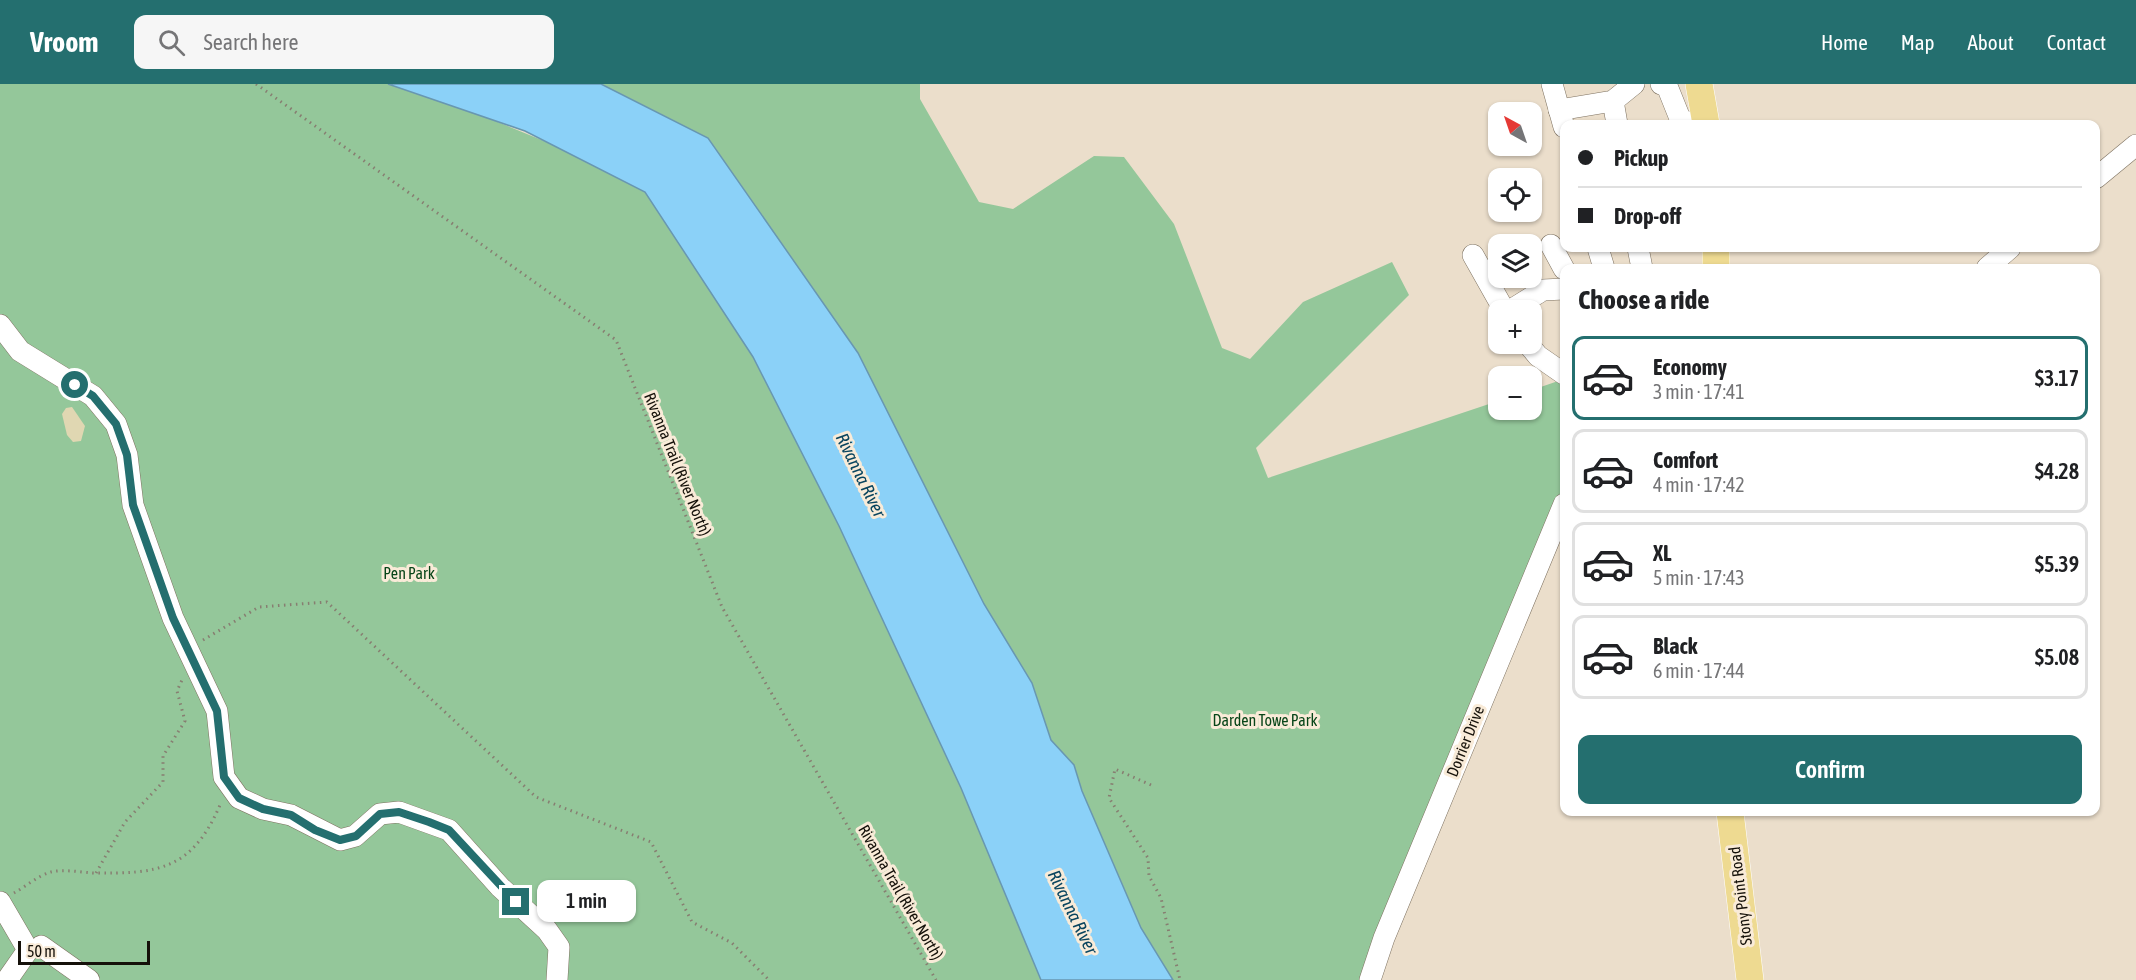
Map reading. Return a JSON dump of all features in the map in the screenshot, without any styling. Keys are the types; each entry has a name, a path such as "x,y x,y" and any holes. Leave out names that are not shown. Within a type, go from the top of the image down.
{"main road":[{"path":"1699,84 1705,120"},
{"name":"Stony Point Road","path":"1730,816 1750,980"}],"street":[{"path":"1552,84 1562,119 1613,101 1634,84"},
{"path":"1661,84 1667,86 1681,120"},
{"path":"1613,101 1616,120"},
{"path":"2100,175 2136,145"},
{"path":"1551,244 1561,264"},
{"path":"1992,264 2005,252"},
{"path":"1473,255 1498,300"},
{"path":"1527,300 1544,290 1560,289"},
{"path":"0,325 20,351 93,396 116,424 127,455 133,505 173,618 217,711 224,777 239,798 263,809 291,815 315,830 340,840 356,836 380,814 399,812 449,830 483,865 500,887 547,930 559,947 557,980"},
{"path":"1536,354 1560,371"},
{"name":"Dorrier Drive","path":"1370,980 1384,938 1560,514"},
{"path":"5,899 28,950 7,980"},
{"path":"41,946 89,980"}],"path":[{"name":"Rivanna Trail (River North)","path":"256,84 616,340 722,607 936,980"},
{"path":"96,873 125,822 163,782 163,756 185,721 177,691 202,640 259,607 327,602 536,796 651,842 693,921 732,943 770,980"},
{"path":"1151,785 1115,769 1109,798 1148,858 1149,876 1161,898 1180,980"},
{"path":"5,899 51,872 131,872 161,867 183,859 199,843 213,821 227,782"}],"green space":[{"name":"Pen Park","path":"0,84 405,84 637,179 740,330 843,509 1066,980 0,980"},
{"name":"Darden Towe Park","path":"599,84 920,84 920,99 979,202 1013,209 1094,156 1124,157 1174,224 1222,348 1250,359 1303,302 1392,262 1409,295 1256,448 1268,478 1488,404 1488,420 1542,420 1542,387 1560,380 1560,527 1372,980 1173,980 1141,928 1082,791 1074,765 1051,740 1032,683 984,604 858,353 708,138"}],"sand":[{"path":"72,407 85,426 81,441 73,442 67,435 62,414 66,408"}],"water":[{"name":"Rivanna River","path":"388,84 601,84 708,138 858,353 984,604 1032,683 1051,740 1074,765 1082,791 1141,928 1173,980 1041,980 961,788 839,526 753,357 645,192 525,131"}],"route":[{"path":"75,385 93,396 116,424 127,455 133,505 173,618 217,711 224,755 224,777 239,798 263,809 291,815 315,830 340,840 356,836 380,814 399,812 429,822 449,830 516,902"}]}
